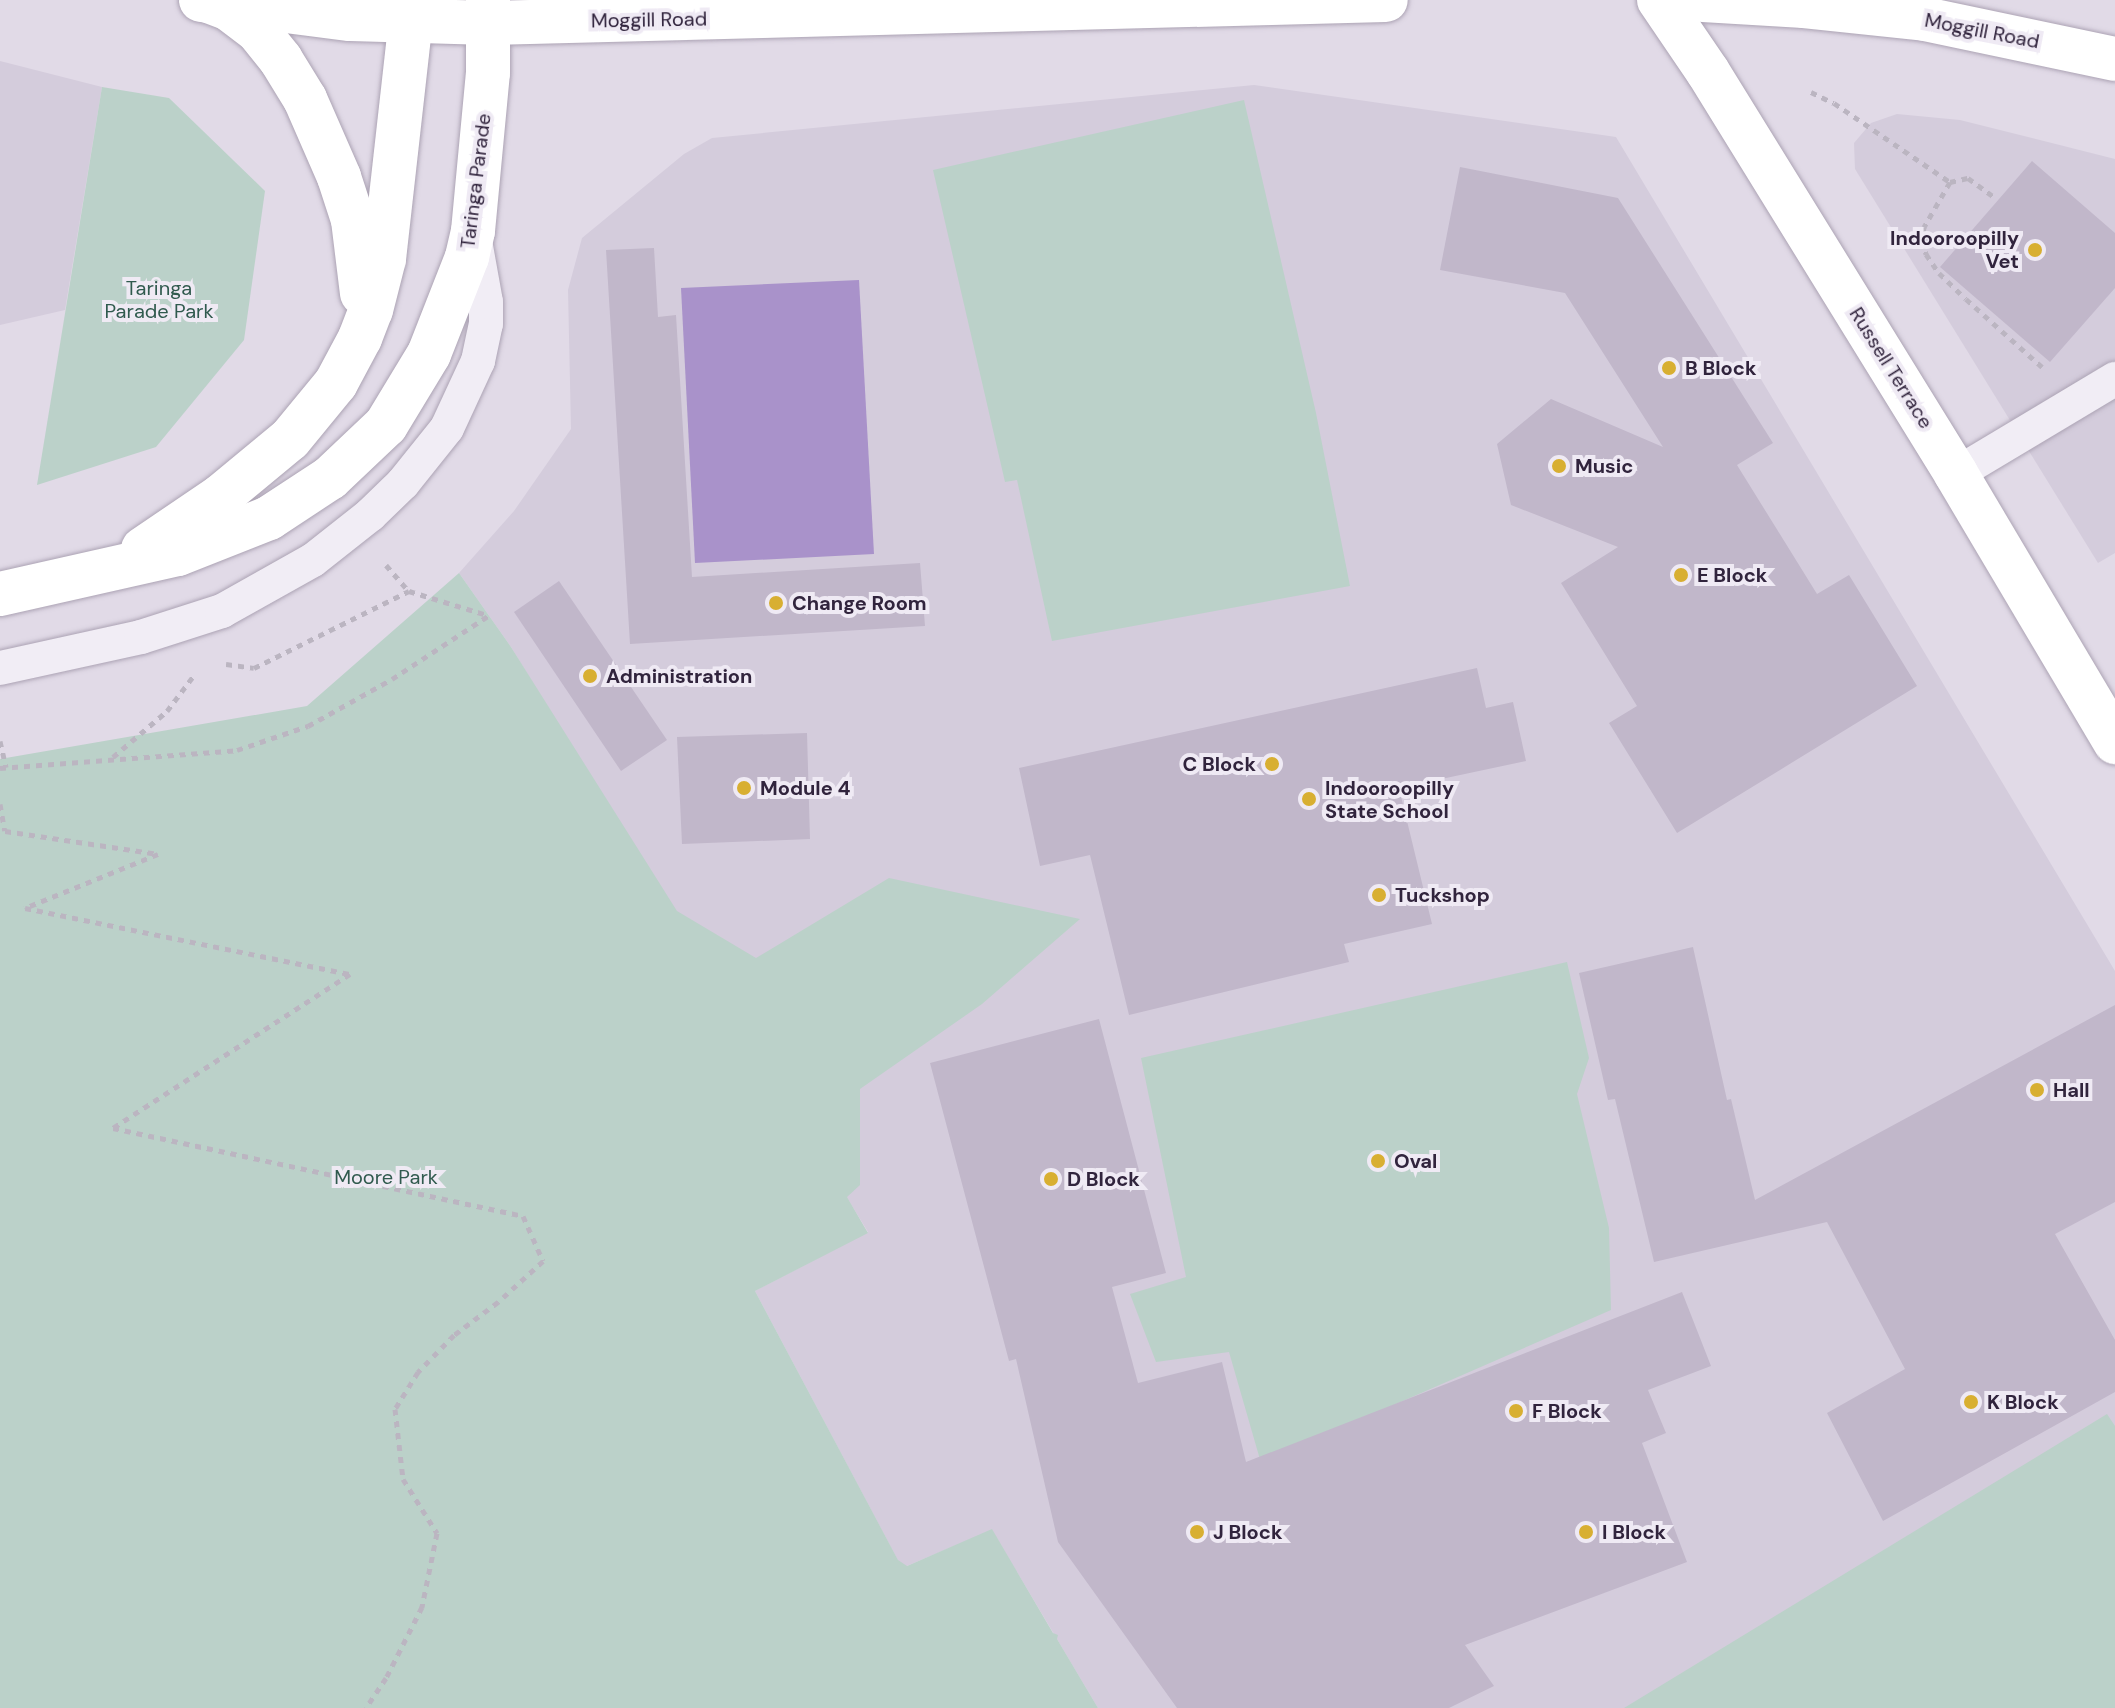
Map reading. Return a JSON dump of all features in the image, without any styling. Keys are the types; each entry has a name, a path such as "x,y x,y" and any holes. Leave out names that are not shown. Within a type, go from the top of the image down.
{"main road":[{"name":"Moggill Road","path":"206,1 350,19 412,10 489,12 1386,0"},
{"name":"Russell Terrace","path":"1659,0 1708,72 1956,474 2115,742"},
{"name":"Moggill Road","path":"1703,0 1804,6 1925,19 2115,59"},
{"path":"206,1 246,21 281,60 321,131 339,177 353,220 362,273 358,320 344,369"},
{"name":"Taringa Parade","path":"103,571 187,522 253,473 305,424 344,369 371,310 384,259 412,10"},
{"name":"Taringa Parade","path":"0,594 178,554 269,518 307,496 353,459 400,406 429,354 460,281 473,231 489,12"}],"lane":[{"path":"0,668 141,637 222,611 299,568 370,515 403,483 447,428 478,361 486,324 486,302 473,231"},
{"path":"1956,474 2115,379"}],"path":[{"path":"1811,92 1834,103 1950,182 1968,178 1996,198"},
{"path":"1950,182 1924,227 1922,240 1926,254 1939,273 1966,299 2051,374 2070,407"},
{"path":"0,741 3,767 237,750 308,726 392,679 488,616 409,591 388,567"},
{"path":"217,663 254,668 409,591"},
{"path":"112,758 167,711 205,661"},
{"path":"0,804 5,831 158,854 25,908 350,974 113,1128 523,1216 543,1261 498,1302 454,1335 418,1372 395,1409 403,1479 437,1533 422,1607 386,1678 366,1708"}],"shaded area":[{"path":"0,61 102,87 65,310 0,325"},
{"name":"Indooroopilly State School","path":"1254,85 1616,137 2115,971 2115,1708 1098,1708 992,1530 902,1568 755,1291 868,1232 511,647 459,573 514,511 571,429 568,290 582,238 684,154 712,138"},
{"path":"1897,114 1960,120 2115,159 2115,553 2098,563 1855,169 1854,143 1871,123"},
{"path":"859,280 874,554 695,563 681,288"}],"green space":[{"name":"Taringa Parade Park","path":"102,87 169,98 265,191 244,340 156,447 37,485"},
{"path":"1244,100 1316,413 1350,586 1052,641 1017,480 1005,482 933,170"},
{"name":"Moore Park","path":"459,573 511,647 677,911 756,958 889,878 1080,919 982,1004 860,1089 860,1185 847,1197 868,1233 755,1291 898,1560 907,1566 992,1529 1053,1633 1058,1635 1057,1639 1098,1708 0,1708 0,759 307,706"},
{"name":"Oval","path":"1567,962 1589,1058 1577,1094 1609,1228 1611,1310 1261,1463 1229,1352 1156,1362 1130,1294 1186,1277 1141,1058"},
{"path":"2107,1414 2115,1426 2115,1708 1624,1708"}],"building":[{"name":"Indooroopilly Vet","path":"2032,161 2115,233 2115,288 2050,362 1940,267"},
{"path":"1460,167 1618,198 1773,443 1737,465 1817,594 1849,575 1917,686 1677,833 1609,723 1637,706 1561,583 1618,547 1511,505 1497,444 1551,399 1663,447 1565,293 1440,270"},
{"path":"654,248 658,317 676,315 692,577 920,563 925,626 630,644 606,250"},
{"name":"Administration","path":"559,581 667,740 621,771 514,612"},
{"path":"1477,668 1486,708 1513,702 1526,761 1399,788 1432,924 1344,944 1349,962 1129,1015 1090,855 1040,866 1019,768"},
{"name":"Module 4","path":"807,733 810,839 682,844 677,737"},
{"path":"1693,947 1727,1100 1731,1099 1755,1200 2115,1005 2115,1202 2055,1234 2115,1340 2115,1392 1883,1521 1827,1413 1905,1369 1827,1222 1654,1262 1615,1099 1608,1100 1579,973"},
{"path":"1099,1019 1166,1273 1112,1287 1138,1383 1222,1362 1246,1462 1682,1292 1711,1366 1648,1390 1666,1433 1642,1443 1687,1562 1465,1645 1494,1686 1449,1708 1177,1708 1058,1542 1016,1359 1009,1361 930,1063"}],"place":[{"name":"Indooroopilly Vet","path":"2035,250"},
{"name":"B Block","path":"1669,368"},
{"name":"Music","path":"1559,466"},
{"name":"E Block","path":"1681,575"},
{"name":"Change Room","path":"776,603"},
{"name":"Administration","path":"590,676"},
{"name":"C Block","path":"1272,764"},
{"name":"Module 4","path":"744,788"},
{"name":"Indooroopilly State School","path":"1309,799"},
{"name":"Tuckshop","path":"1379,895"},
{"name":"Hall","path":"2037,1090"},
{"name":"Oval","path":"1378,1161"},
{"name":"D Block","path":"1051,1179"},
{"name":"K Block","path":"1971,1402"},
{"name":"F Block","path":"1516,1411"},
{"name":"J Block","path":"1197,1532"},
{"name":"I Block","path":"1586,1532"}]}
